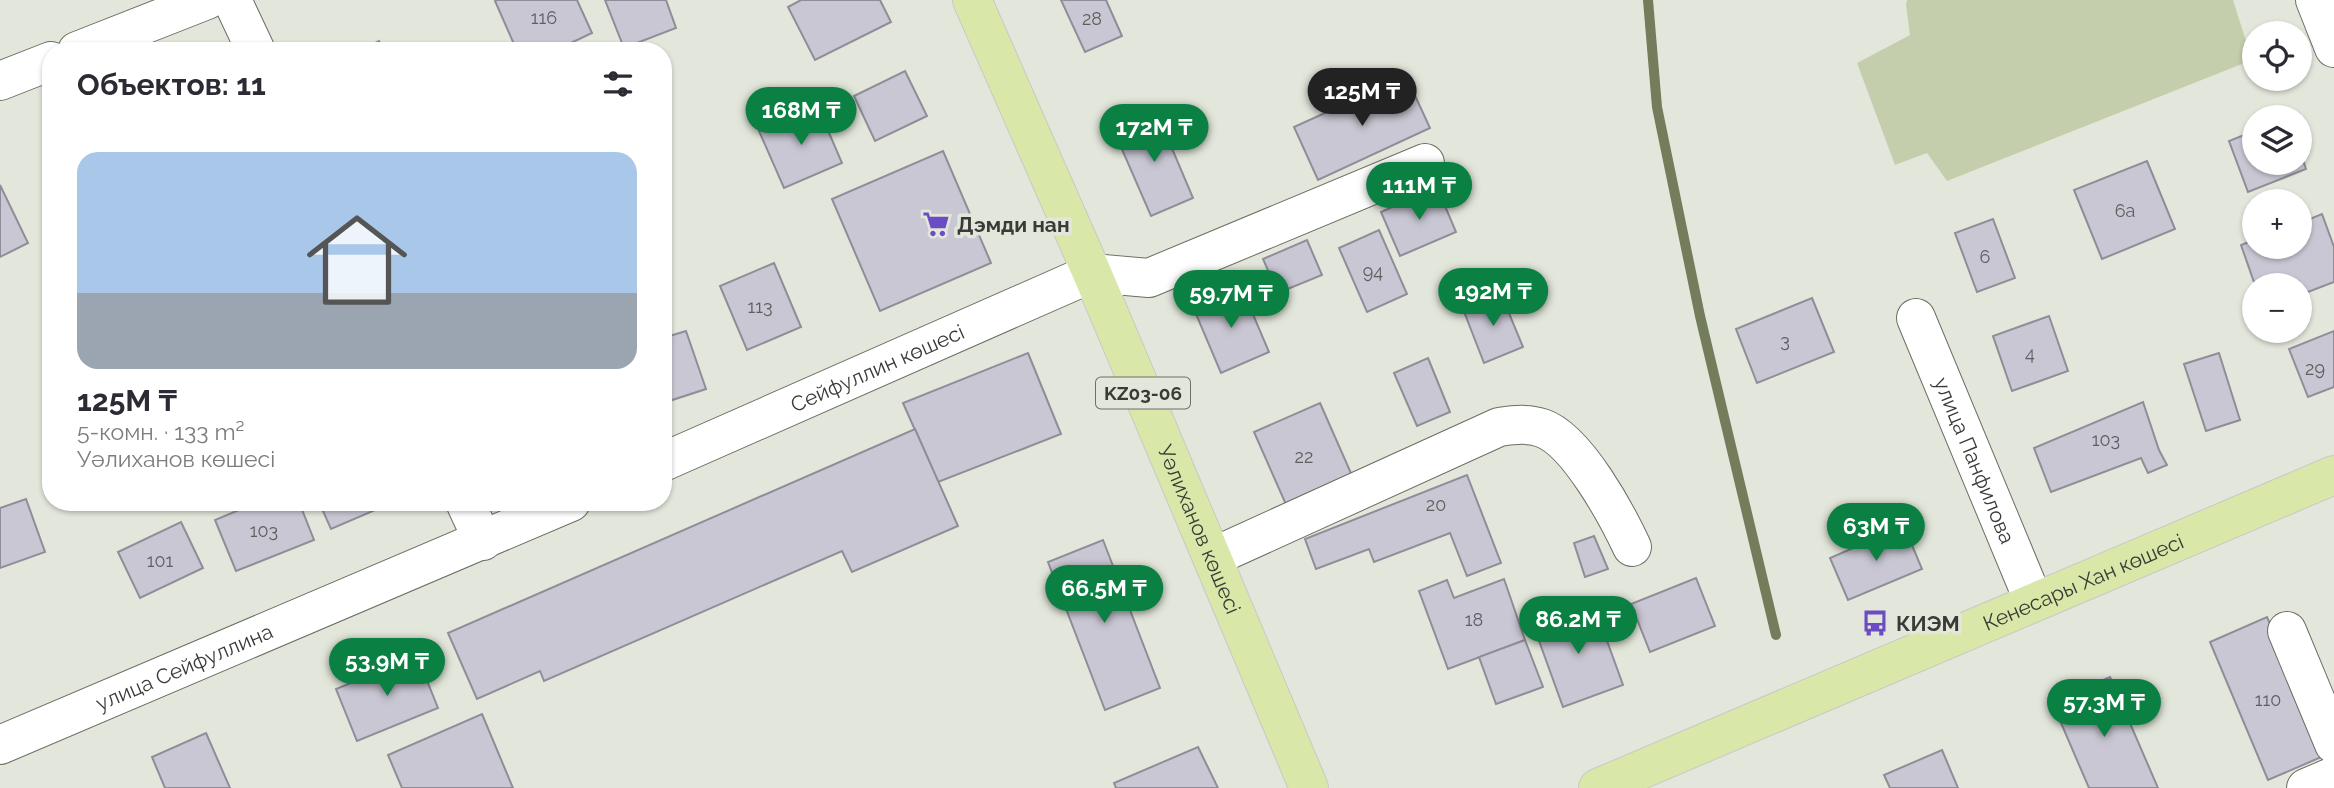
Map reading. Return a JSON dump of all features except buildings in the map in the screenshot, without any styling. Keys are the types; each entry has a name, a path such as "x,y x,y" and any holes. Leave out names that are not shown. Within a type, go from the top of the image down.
{"main road":[{"name":"Уәлиханов көшесі","path":"972,0 1092,272 1309,788"},
{"name":"Кенесары Хан көшесі","path":"1598,788 2334,475"}],"street":[{"path":"100,42 207,0"},
{"path":"232,0 252,42"},
{"path":"2315,0 2334,48"},
{"path":"0,81 42,65"},
{"path":"1092,272 1149,278 1425,163"},
{"name":"Сейфуллин көшесі","path":"672,458 1092,272"},
{"name":"улица Панфилова","path":"1916,318 2034,602"},
{"path":"1213,557 1499,427 1522,424 1544,428 1562,440 1614,509 1632,547"},
{"path":"469,511 483,541 551,511"},
{"name":"улица Сейфуллина","path":"0,745 483,541"},
{"path":"2287,631 2334,744"},
{"path":"2306,788 2334,776"}],"green space":[{"path":"1907,0 2233,0 2242,28 2242,64 1947,181 1927,153 1895,165 1857,63 1910,35"}],"waterway":[{"path":"1648,0 1657,107 1700,316 1776,635"}],"place":[{"name":"Дэмди нан","path":"936,224"},
{"name":"КИЭМ","path":"1875,623"}]}
